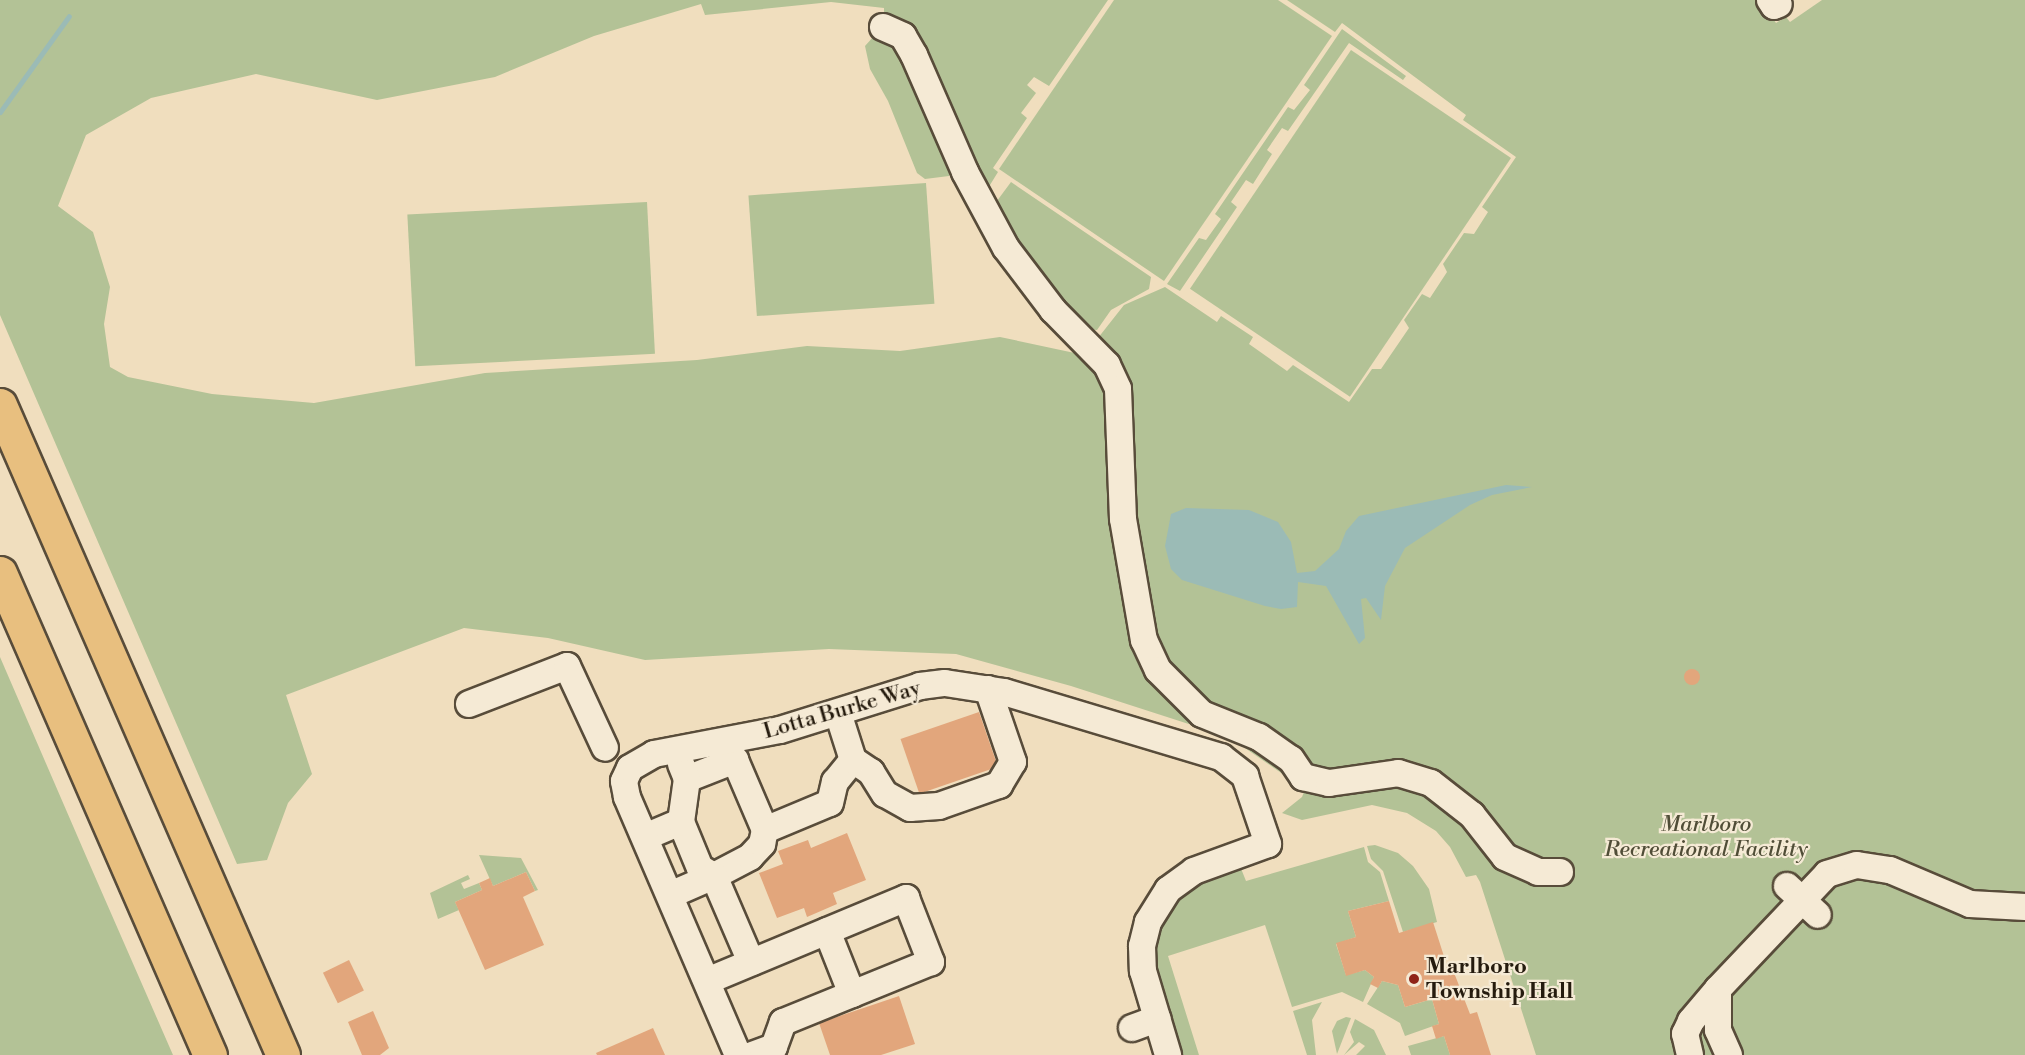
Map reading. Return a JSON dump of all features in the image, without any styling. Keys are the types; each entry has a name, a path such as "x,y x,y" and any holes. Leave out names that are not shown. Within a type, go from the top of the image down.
{"highway":[{"path":"0,405 283,1055"},
{"path":"0,573 210,1055"}],"street":[{"path":"883,27 903,36 914,54 965,172 1006,248 1053,310 1107,365 1118,389 1123,519 1144,640 1158,670 1202,714 1259,737 1291,759 1303,777 1329,783 1398,773 1431,783 1472,816 1502,855 1538,872 1560,872"},
{"path":"469,705 567,666 605,748"},
{"name":"Lotta Burke Way","path":"738,1055 645,837 624,781 630,768 642,759 675,749 780,730 937,683 988,689 1221,757 1245,776 1268,844 1194,872 1156,905 1144,938 1142,963 1157,1018"},
{"path":"838,713 853,759 871,772 885,794 910,808 939,806 999,785 1013,762 988,689"},
{"path":"675,749 687,779 681,822 700,868 714,876 751,962"},
{"path":"765,830 830,803 835,782 853,759"},
{"path":"670,895 750,857 762,844 765,830 735,760 687,779"},
{"path":"645,837 681,822"},
{"path":"1690,1055 1685,1034 1691,1021 1718,989 1827,874 1857,865 1890,870 1970,904 2025,907"},
{"path":"707,981 906,898 931,962 783,1022 774,1047 752,1055"},
{"path":"827,931 852,994"},
{"path":"1718,989 1717,1022 1729,1055"},
{"path":"1132,1028 1157,1018 1168,1055"}],"green space":[{"name":"Marlboro Recreational Facility","path":"0,0 1108,0 1049,86 1034,77 1027,85 1036,93 1021,113 1027,118 993,168 998,172 985,193 884,18 884,8 831,2 705,15 701,4 594,36 495,77 377,100 256,74 151,98 86,135 58,206 93,232 110,287 104,324 110,367 128,377 212,394 314,403 485,373 697,360 807,346 900,351 1000,337 1084,355 1130,395 1123,368 1098,338 1124,305 1165,287 1217,322 1221,316 1253,337 1249,344 1287,371 1293,365 1349,402 1372,369 1381,369 1409,328 1404,320 1422,294 1430,298 1447,272 1443,264 1464,233 1474,234 1488,212 1482,207 1516,157 1463,120 1466,115 1342,23 1335,32 1287,0 1760,0 1776,23 1786,17 1790,22 1822,0 2025,0 2025,1055 1536,1055 1480,882 1476,875 1466,877 1450,847 1436,831 1407,813 1372,805 1302,820 1282,813 1302,797 1306,787 1364,783 1414,786 1471,825 1459,788 1425,772 1290,779 1229,737 1071,686 956,654 829,649 645,660 548,638 464,628 286,695 312,774 288,803 267,860 237,864 0,315"},
{"path":"1114,0 1278,0 1332,36 1164,281 999,169"},
{"path":"1342,29 1406,76 1403,80 1349,43 1288,131 1282,128 1267,150 1272,154 1253,184 1246,180 1231,202 1237,207 1180,291 1167,284 1199,238 1206,240 1221,219 1215,214 1288,107 1294,110 1310,90 1304,85"},
{"path":"874,36 900,46 954,162 949,176 925,179 917,173 888,101 870,69 865,46"},
{"path":"1351,50 1511,158 1350,397 1190,289"},
{"path":"1011,182 1151,277 1149,289 1111,310 1097,330 1087,329 1071,314 991,209"},
{"path":"926,183 934,304 757,316 748,195"},
{"path":"647,202 655,354 415,366 407,215"},
{"path":"0,657 86,856 173,1055 0,1055"},
{"path":"1375,845 1398,853 1413,866 1429,889 1437,922 1403,932 1383,871 1371,859 1367,846"},
{"path":"1364,847 1368,862 1380,872 1389,901 1348,911 1356,937 1336,944 1346,975 1365,970 1374,977 1363,1002 1342,992 1292,1007 1265,925 1168,956 1199,1055 1182,1055 1156,975 1154,945 1168,908 1190,886 1240,866 1246,881"},
{"path":"479,855 521,858 538,890 535,891 526,872 493,886"},
{"path":"468,875 470,879 461,883 464,889 479,883 482,890 455,902 459,910 438,919 430,893"},
{"path":"1382,981 1398,985 1405,1007 1432,999 1439,1024 1405,1036 1400,1023 1367,1004"},
{"path":"1322,1002 1312,1020 1316,1055 1307,1055 1293,1011"},
{"path":"1346,1017 1351,1018 1337,1054 1332,1031 1337,1021"},
{"path":"1355,1019 1374,1030 1386,1055 1356,1055 1365,1046 1359,1042 1344,1055 1354,1042 1350,1032"},
{"path":"1444,1036 1450,1055 1411,1055 1408,1046"}],"water":[{"path":"1506,485 1532,487 1492,495 1470,505 1405,548 1385,586 1381,620 1366,598 1361,599 1365,638 1359,644 1326,586 1298,582 1297,607 1281,609 1265,606 1182,580 1171,569 1165,546 1171,514 1186,508 1249,510 1278,522 1291,542 1297,573 1315,571 1339,549 1346,531 1359,516"}],"building":[{"path":"1689,669 1695,669 1700,677 1698,683 1689,685 1684,680 1684,674"},
{"path":"979,712 998,767 919,794 901,739"},
{"path":"847,833 866,880 833,893 837,904 807,917 804,908 777,918 759,873 783,864 778,851 808,840 811,848"},
{"path":"526,872 535,891 523,897 544,945 485,970 455,902 482,890 479,883 490,878 493,886"},
{"name":"Marlboro Township Hall","path":"1389,901 1399,933 1433,922 1449,972 1453,970 1470,1014 1477,1012 1491,1055 1450,1055 1444,1036 1436,1039 1432,1026 1439,1024 1432,999 1405,1007 1398,985 1382,981 1378,988 1370,984 1374,977 1365,970 1346,976 1336,943 1356,937 1348,911"},
{"path":"349,960 364,991 338,1003 323,973"},
{"path":"899,996 915,1044 881,1055 830,1055 819,1023"},
{"path":"373,1011 389,1048 380,1055 362,1055 348,1022"},
{"path":"653,1028 665,1055 597,1055 596,1053"}],"waterway":[{"path":"0,112 69,16"}],"place":[{"name":"Marlboro Township Hall","path":"1414,979"}]}
